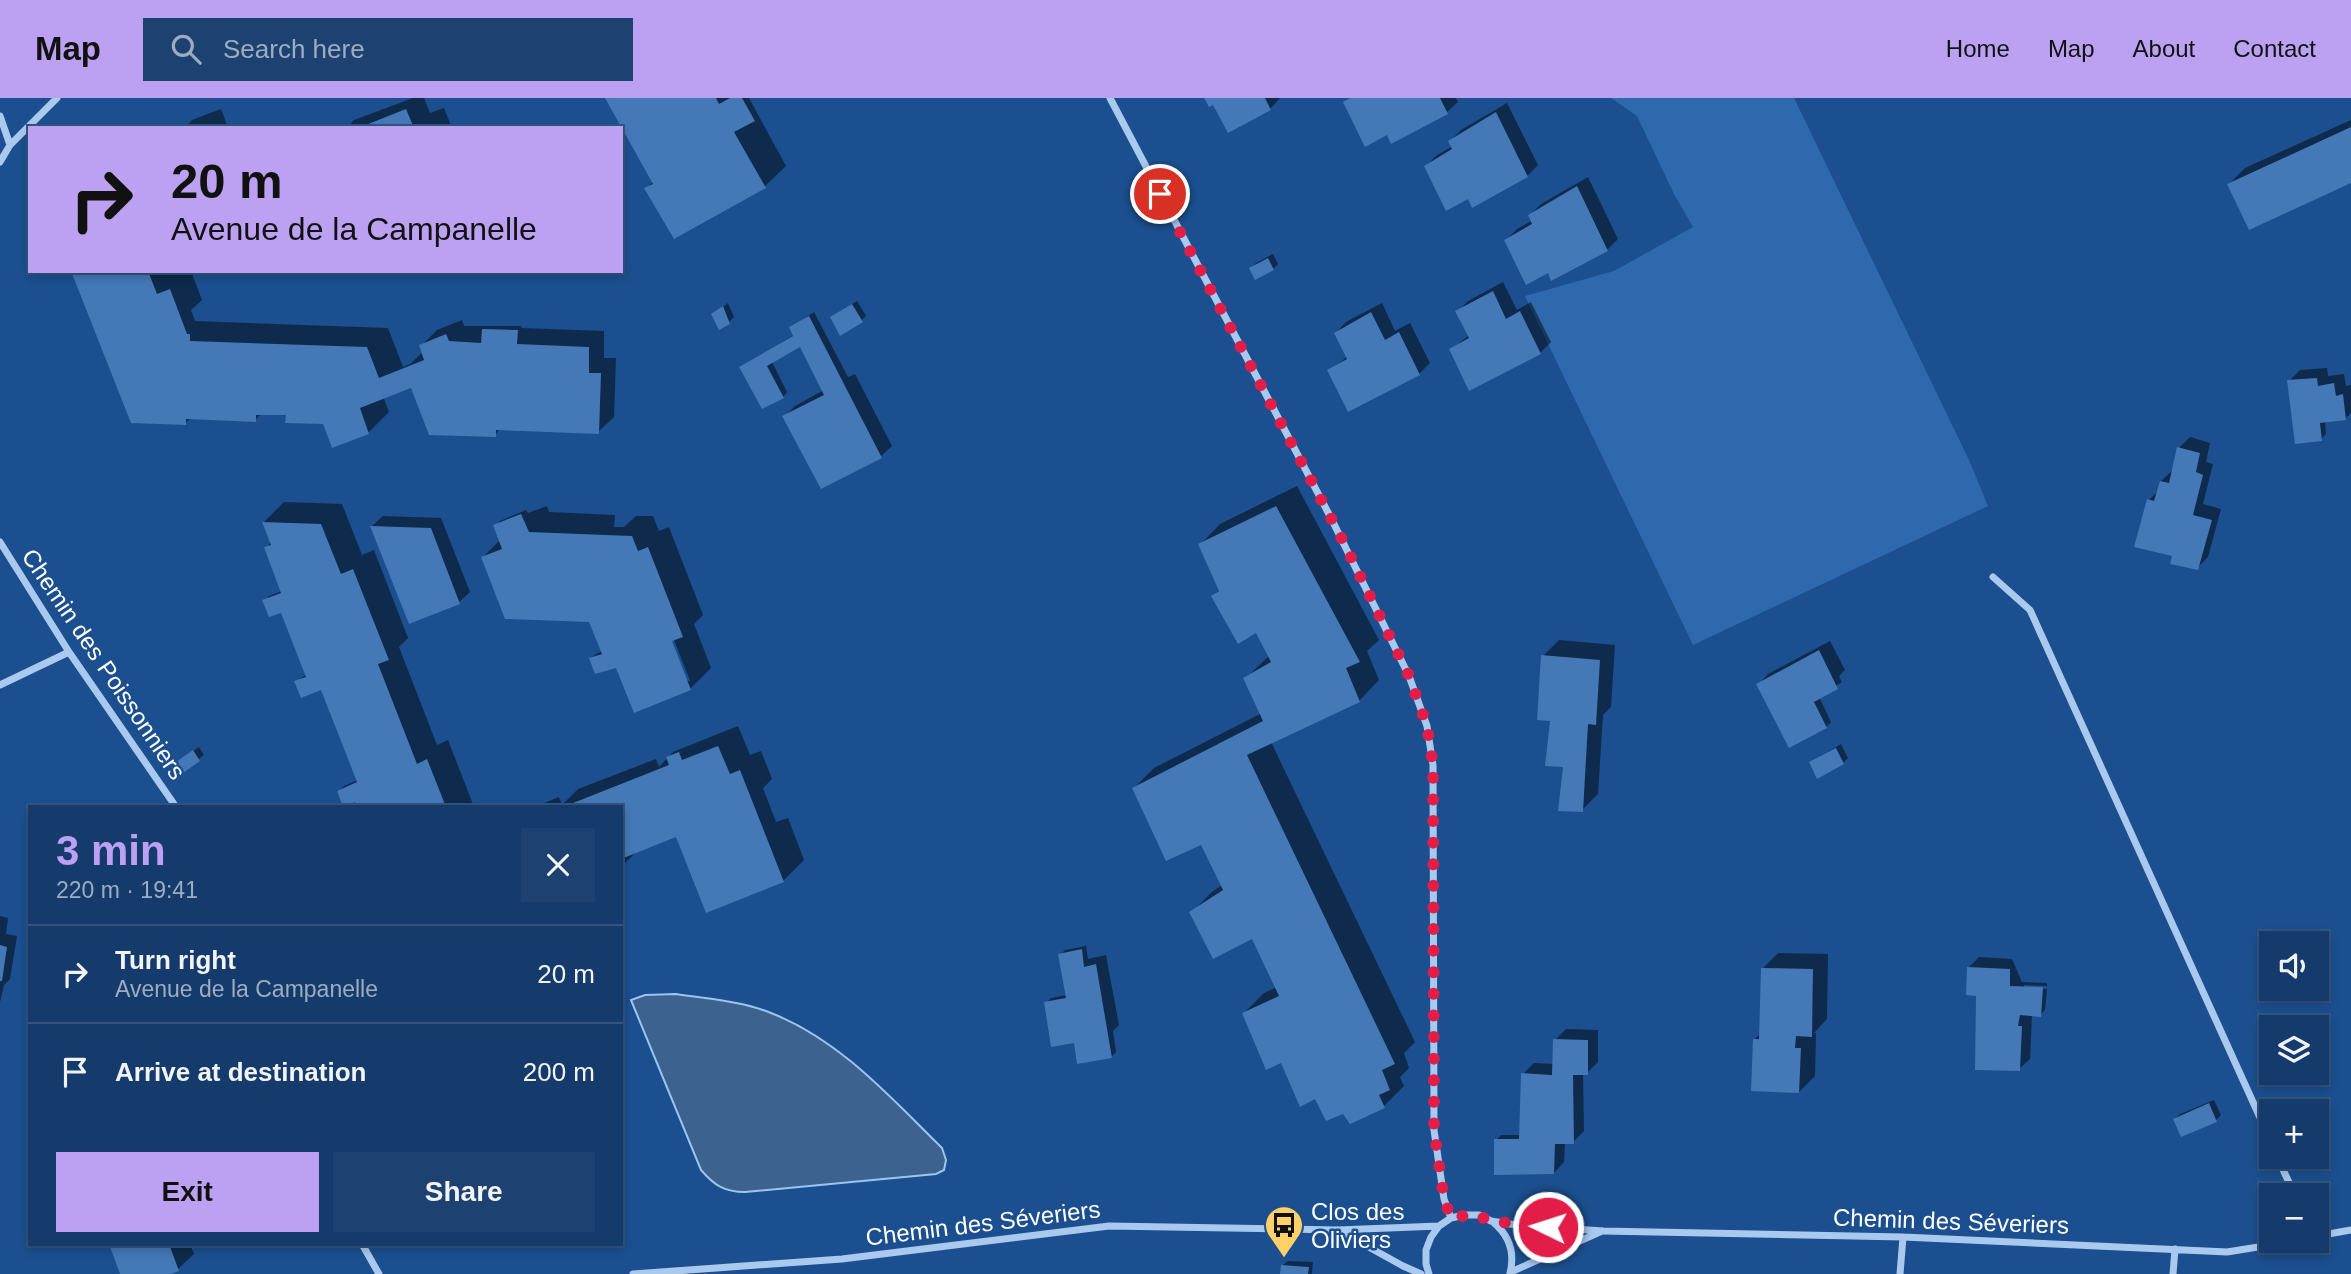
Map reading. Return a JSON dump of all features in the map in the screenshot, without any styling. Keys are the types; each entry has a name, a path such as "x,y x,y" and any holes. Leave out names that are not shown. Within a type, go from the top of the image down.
{"street":[{"path":"29,126 57,98"},
{"path":"1110,98 1355,565 1409,676 1425,717 1433,765 1434,1130 1444,1199 1451,1218 1431,1237 1426,1250 1429,1274"},
{"path":"0,116 10,145"},
{"path":"0,162 10,145 28,127"},
{"name":"Chemin des Poissonniers","path":"0,542 69,652 175,805"},
{"path":"1993,578 2030,610 2259,1115"},
{"path":"0,685 69,652"},
{"name":"Chemin des Séveriers","path":"1451,1218 1479,1215 1502,1230 1510,1242 1513,1257 1510,1273"},
{"name":"Chemin des Séveriers","path":"1491,1221 1603,1231 1903,1237 2227,1252 2259,1247"},
{"name":"Chemin des Séveriers","path":"633,1274 842,1259 1109,1226 1338,1230 1440,1226"},
{"name":"Chemin des Séveriers","path":"1338,1230 1421,1274"},
{"path":"2329,1234 2351,1230"},
{"name":"Chemin des Séveriers","path":"1510,1273 1603,1231"},
{"path":"1900,1274 1903,1237"},
{"path":"363,1246 379,1274"},
{"path":"2173,1274 2175,1250"}],"shaded area":[{"path":"1611,98 1794,98 1969,460 1988,506 1693,645 1525,296 1614,271 1693,227 1637,116"},
{"path":"676,994 760,1009 796,1024 820,1038 883,1090 942,1148 946,1160 944,1170 936,1174 745,1192 731,1191 715,1184 701,1170 631,1000 645,995"}],"building":[{"path":"605,98 716,98 719,104 730,98 742,98 755,121 734,132 766,188 674,239 644,188 653,184"},
{"path":"1204,98 1265,98 1271,110 1228,133 1213,105 1209,107"},
{"path":"1350,98 1440,98 1448,114 1391,144 1387,135 1365,147 1343,102"},
{"path":"406,109 413,126 363,126"},
{"path":"1496,112 1528,177 1472,208 1468,199 1446,211 1424,166 1452,149 1448,141"},
{"path":"2351,127 2351,183 2249,230 2227,184"},
{"path":"1577,186 1608,251 1551,281 1548,273 1526,285 1504,240 1532,224 1528,215"},
{"path":"1268,258 1274,270 1255,280 1249,268"},
{"path":"72,273 149,273 157,294 170,289 187,334 190,334 190,341 367,347 379,378 424,360 419,345 446,334 449,341 481,343 482,329 518,330 517,344 589,347 589,373 601,373 599,434 496,430 496,437 429,435 411,388 360,408 369,434 332,448 323,424 285,423 286,415 256,415 256,422 186,419 186,425 131,423"},
{"path":"1493,291 1506,319 1520,311 1541,354 1469,391 1449,349 1469,338 1455,311"},
{"path":"852,304 863,322 840,336 830,317"},
{"path":"723,306 730,324 719,330 711,314"},
{"path":"1371,312 1385,340 1399,332 1420,375 1348,412 1327,370 1347,359 1334,333"},
{"path":"809,316 882,458 821,489 782,416 824,395 800,347 767,366 784,398 762,409 739,367 793,336 789,327"},
{"path":"2317,378 2318,386 2334,383 2336,396 2343,394 2346,420 2320,423 2322,441 2295,444 2287,380"},
{"path":"2177,447 2200,453 2196,472 2203,475 2193,515 2212,520 2198,570 2170,564 2172,556 2134,547 2147,499 2154,501 2160,481 2169,483"},
{"path":"1276,506 1360,662 1346,668 1360,702 1247,755 1395,1064 1382,1070 1390,1090 1379,1095 1385,1108 1350,1124 1343,1114 1326,1121 1315,1099 1300,1107 1281,1063 1266,1070 1242,1013 1279,996 1252,939 1213,959 1189,912 1223,890 1201,845 1166,861 1132,788 1263,721 1243,678 1271,662 1256,633 1238,644 1211,596 1219,591 1198,544"},
{"path":"521,514 529,532 632,536 638,551 648,547 683,637 672,641 691,690 634,713 616,668 595,674 589,658 602,654 589,622 505,619 481,557 502,549 493,525"},
{"path":"262,522 321,524 341,574 353,569 389,660 378,664 417,764 427,759 445,805 356,805 355,802 342,805 337,791 357,782 321,690 301,698 294,681 306,677 281,613 269,617 262,600 281,593 264,547 271,545"},
{"path":"370,526 431,528 460,604 409,624"},
{"path":"1819,650 1838,689 1814,702 1827,728 1789,748 1756,684"},
{"path":"1541,655 1600,660 1596,725 1588,724 1583,812 1558,811 1563,767 1545,766 1550,721 1537,720"},
{"path":"718,746 730,774 740,770 784,882 706,913 676,837 623,858 623,805 568,805 669,765 666,757 679,752 682,760"},
{"path":"1836,748 1844,764 1817,779 1809,762"},
{"path":"193,750 200,761 183,773 176,762"},
{"path":"0,945 7,947 2,981 0,981"},
{"path":"1082,949 1084,967 1096,964 1112,1058 1077,1064 1074,1043 1051,1047 1044,1002 1066,998 1058,954"},
{"path":"1967,967 2010,969 2010,986 2043,987 2041,1017 2020,1015 2020,1071 1975,1070 1976,996 1966,995"},
{"path":"1761,968 1813,969 1812,1037 1796,1036 1795,1048 1801,1048 1799,1093 1751,1091 1753,1039 1759,1039"},
{"path":"1553,1039 1588,1040 1588,1075 1573,1075 1574,1144 1555,1144 1554,1174 1494,1175 1494,1139 1519,1139 1521,1073 1552,1075"},
{"path":"2209,1103 2217,1122 2181,1137 2173,1119"},
{"path":"110,1246 170,1246 179,1271 171,1274 120,1274"},
{"path":"1281,1265 1309,1267 1308,1274 1280,1274"}],"place":[{"name":"Clos des Oliviers","path":"1284,1259"}],"route":[{"path":"1160,194 1355,565 1419,698 1427,726 1433,765 1434,1130 1444,1199 1451,1218 1479,1215 1491,1221 1548,1227"}]}
